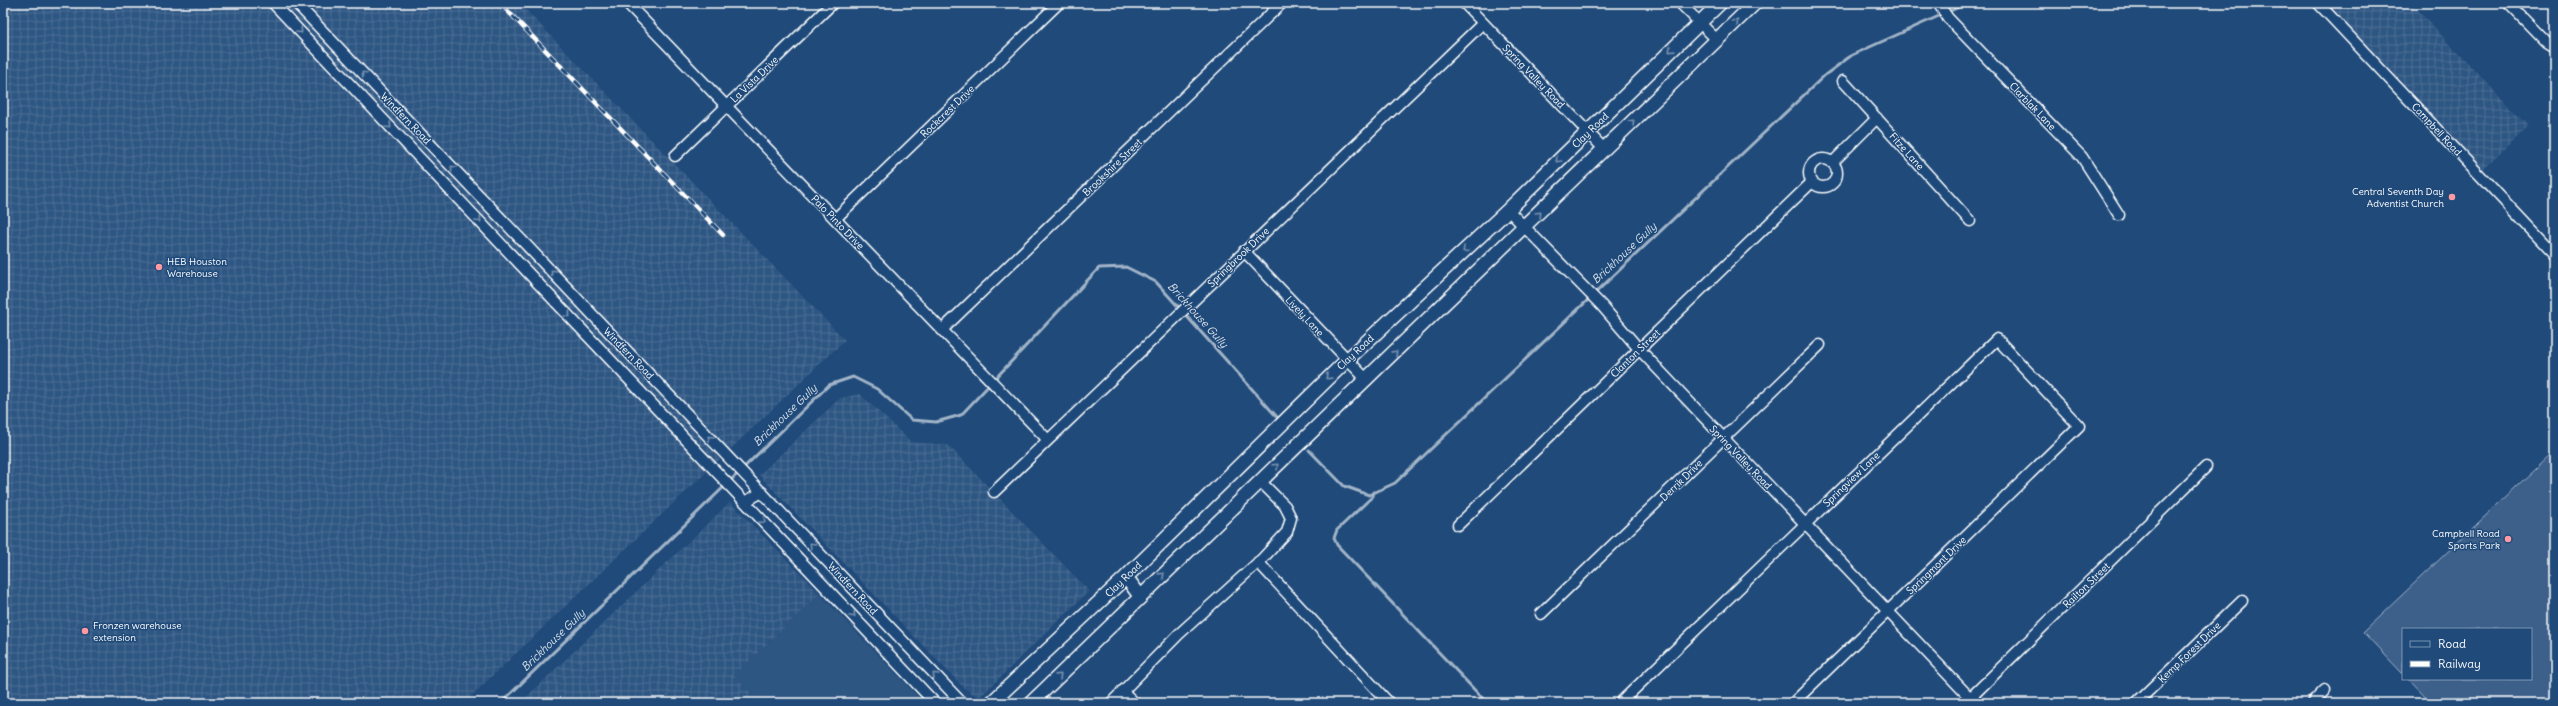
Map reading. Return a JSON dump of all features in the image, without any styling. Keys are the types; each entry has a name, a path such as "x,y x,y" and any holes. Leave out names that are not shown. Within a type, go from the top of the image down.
{"main road":[{"name":"Clay Road","path":"991,703 1126,577 1347,360 1508,210 1720,3"},
{"path":"1031,703 1140,596 1525,228 1604,149 1756,3"},
{"path":"1126,577 1140,596"}],"street":[{"name":"Windfern Road","path":"273,3 935,703"},
{"name":"Windfern Road","path":"296,3 962,703"},
{"name":"Palo Pinto Drive","path":"627,3 1048,440"},
{"name":"La Vista Drive","path":"675,156 833,3"},
{"name":"Rockcrest Drive","path":"835,219 1059,3"},
{"name":"Brookshire Street","path":"942,330 1282,3"},
{"name":"Spring Valley Road","path":"1464,3 1604,149"},
{"path":"1680,3 1717,40"},
{"name":"Campbell Road","path":"2318,3 2555,255"},
{"path":"2508,3 2547,43 2555,48"},
{"name":"Clarblak Lane","path":"1939,4 1948,18 2082,157 2119,215"},
{"name":"Springbrook Drive","path":"994,492 1483,23"},
{"name":"Fitze Lane","path":"1843,81 1970,221"},
{"path":"1832,163 1876,118"},
{"path":"1822,159 1832,163 1836,173 1832,183 1822,187 1812,182 1809,173 1813,163 1822,159"},
{"name":"Clanton Street","path":"1458,525 1812,182"},
{"name":"Spring Valley Road","path":"1508,210 1602,306 1639,349 1888,611 1970,701"},
{"name":"Lively Lane","path":"1244,251 1367,380"},
{"name":"Springview Lane","path":"1620,703 1997,339 2079,426"},
{"name":"Derrik Drive","path":"1541,614 1820,345"},
{"name":"Springmont Drive","path":"1793,703 2079,426"},
{"name":"Railton Street","path":"1970,701 2206,467"},
{"path":"1111,703 1179,634 1258,562 1287,532 1291,518 1285,506 1260,481"},
{"path":"745,502 762,492"},
{"path":"1258,562 1388,703"},
{"path":"835,596 849,584"},
{"name":"Kemp Forest Drive","path":"2136,703 2242,601"},
{"path":"2312,703 2325,690"},
{"path":"1122,691 1135,703"}],"shaded area":[{"path":"3,3 519,3 845,340 464,703 3,703"},
{"path":"2325,3 2411,3 2528,126 2483,169"},
{"path":"860,394 911,442 948,445 1089,591 979,698 963,687 759,475 840,398"},
{"name":"Campbell Road Sports Park","path":"2555,450 2555,703 2431,703 2409,680 2532,680 2532,628 2402,628 2402,673 2363,632"},
{"path":"730,502 820,594 734,675 760,703 520,703"},
{"path":"820,594 924,703 760,703 734,675"}],"waterway":[{"name":"Brickhouse Gully","path":"1309,450 1344,486 1369,495 1395,483 1825,75 1852,55 1968,3"},
{"name":"Brickhouse Gully","path":"501,703 829,385 853,377 877,389 912,420 936,422 961,415 1099,268 1126,267 1156,282 1277,417"},
{"path":"1374,492 1373,496 1337,530 1334,538 1337,545 1487,703"}],"railway":[{"path":"500,3 723,235"}],"place":[{"name":"Central Seventh Day Adventist Church","path":"2452,197"},
{"name":"HEB Houston Warehouse","path":"159,267"},
{"name":"Campbell Road Sports Park","path":"2508,539"},
{"name":"Fronzen warehouse extension","path":"85,631"}]}
